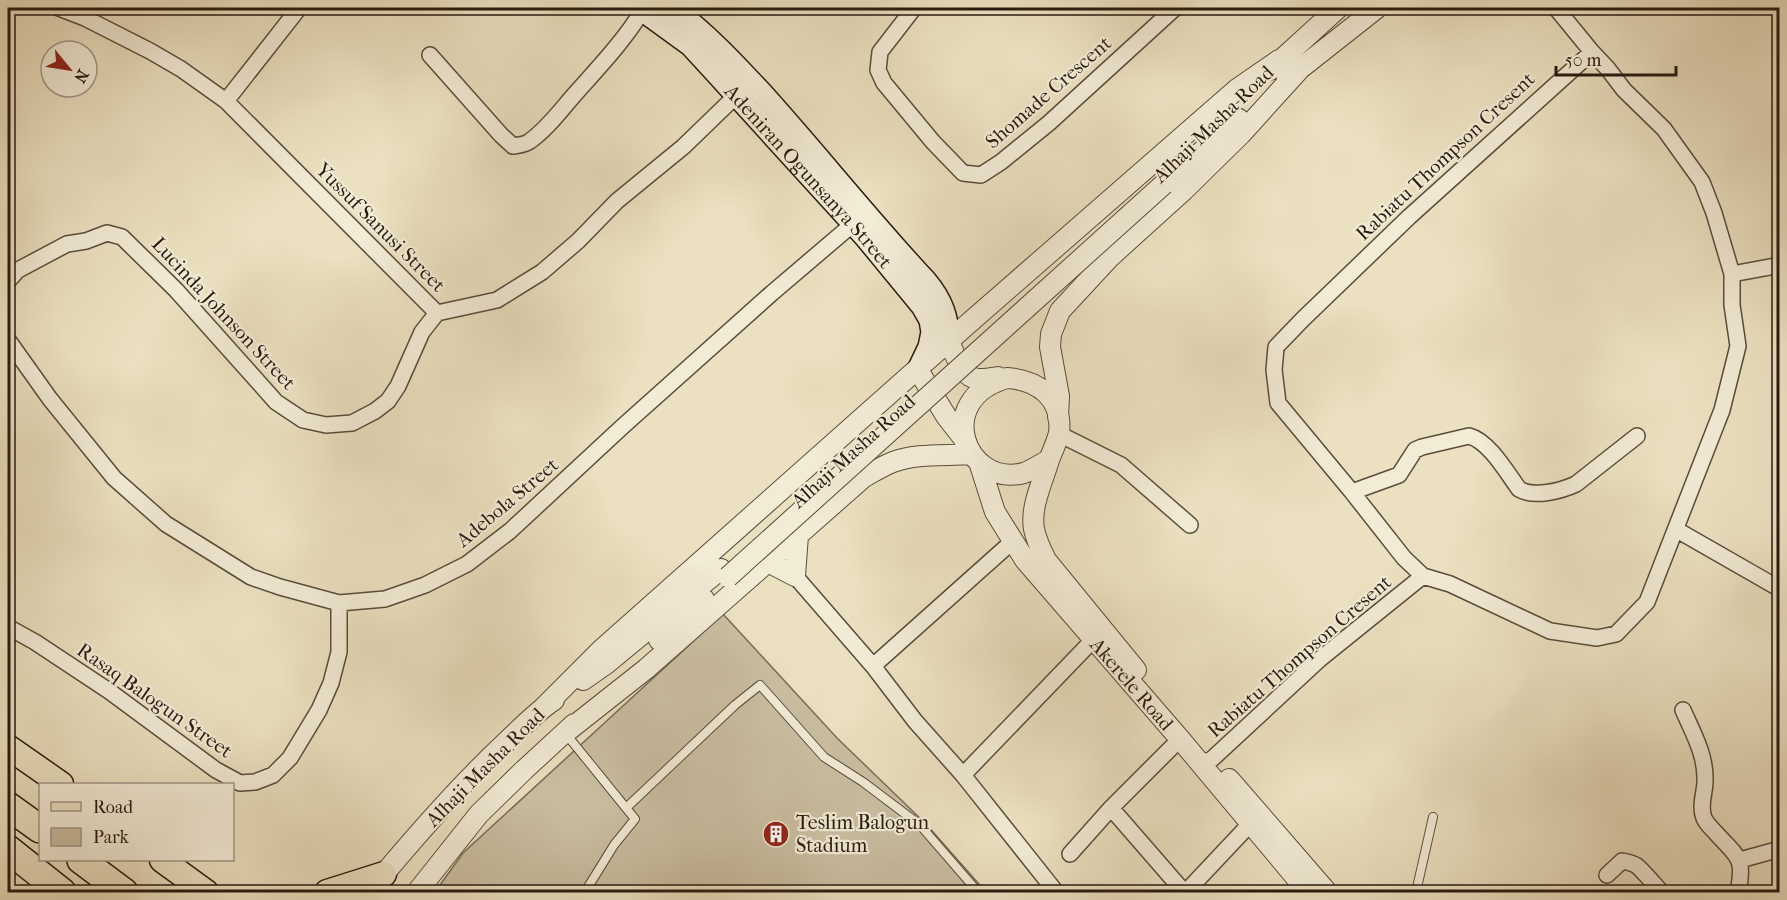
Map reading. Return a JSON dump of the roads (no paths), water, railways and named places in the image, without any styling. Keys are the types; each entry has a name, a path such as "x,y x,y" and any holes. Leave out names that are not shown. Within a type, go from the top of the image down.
{"highway":[{"path":"8,806 39,828"},
{"path":"8,849 62,892"},
{"path":"82,861 124,892"}],"main road":[{"name":"Adeniran Ogunsanya Street","path":"642,8 743,88 809,145 860,218 935,292 947,317 949,342"},
{"name":"Adeniran Ogunsanya Street","path":"685,11 743,88"},
{"name":"Adeniran Ogunsanya Street","path":"860,218 866,238 922,306 930,320 931,340 918,370"},
{"path":"8,747 60,783"},
{"path":"163,861 207,891"},
{"path":"327,892 384,874"}],"street":[{"name":"Yussuf Sanusi Street","path":"59,8 85,18 150,51 181,69 226,101 437,313 497,300 542,272 578,241 617,201 683,147 743,88"},
{"path":"226,101 298,8"},
{"path":"430,55 501,135 513,146 520,145 529,142 543,130 622,41 642,8"},
{"name":"Shomade Crescent","path":"914,8 880,52 878,70 891,92 933,142 963,173 981,175 1001,162 1049,123 1175,8"},
{"name":"Alhaji Masha Road","path":"417,892 479,814 565,733 724,573 1161,181 1239,104 1279,60 1338,8"},
{"name":"Alhaji Masha Road","path":"1161,181 1377,8"},
{"path":"1556,8 1592,52"},
{"name":"Rabiatu Thompson Cresent","path":"1592,52 1624,90 1664,129 1702,182 1732,274 1732,305 1738,346 1722,410 1647,602 1616,634 1597,638 1550,631 1450,584 1424,576 1404,558 1278,403 1274,370 1276,347 1409,217 1592,52"},
{"path":"543,708 601,650 949,342 1237,89 1279,60"},
{"path":"1298,70 1240,134 1184,190 1110,257 1059,311 1051,334 1050,347 1059,396 1059,426 1035,507 1034,527 1046,560 1206,761 1328,892"},
{"name":"Adebola Street","path":"8,340 50,399 114,478 140,504 166,524 251,577 280,588 339,603 385,599 425,585 467,564 510,531 622,427 860,218"},
{"name":"Lucinda Johnson Street","path":"8,281 18,270 67,244 86,241 107,233 122,237 176,290 276,402 303,420 326,425 352,423 375,411 388,400 398,386 423,332 437,313"},
{"path":"1732,274 1779,264"},
{"path":"949,342 963,370 971,377 1024,379 1040,387 1052,401 1059,426 1121,465 1190,525"},
{"path":"918,370 971,452 993,471 1008,474 1024,473 1049,460"},
{"path":"971,452 963,422 967,406 977,392 991,382 1007,378"},
{"path":"1352,492 1399,475 1416,450 1422,447 1469,436 1485,445 1519,489 1526,493 1534,494 1568,488 1636,436"},
{"path":"565,733 646,669 864,477 894,461 923,455 939,457 971,452"},
{"name":"Akerele Road","path":"971,452 995,512 1025,560 1180,739 1206,761 1250,824 1308,892"},
{"path":"1677,530 1779,589"},
{"path":"795,576 798,535"},
{"path":"873,666 1013,541"},
{"path":"768,561 795,576 873,666 915,721 963,775 1056,892"},
{"name":"Alhaji Masha Road","path":"369,892 457,791 543,708 606,664 724,573"},
{"name":"Rabiatu Thompson Cresent","path":"1206,761 1320,659 1424,576"},
{"name":"Rasaq Balogun Street","path":"8,627 35,642 109,692 216,770 240,783 255,782 273,775 290,758 323,701 331,683 339,652 339,603"},
{"path":"963,775 1093,640"},
{"path":"1683,710 1701,748 1706,780 1702,810 1705,821 1740,860 1742,874 1738,892"},
{"path":"1070,854 1111,808 1180,739"},
{"path":"1111,808 1185,892 1250,824"},
{"path":"1740,860 1779,849"},
{"path":"1607,875 1622,861 1628,862 1637,866 1661,892"}],"lane":[{"path":"626,808 735,705 760,685 824,757 863,782 920,825 978,892"},
{"path":"565,733 635,819 614,845 585,892"},
{"path":"1416,892 1433,818"}],"place":[{"name":"Teslim Balogun Stadium","path":"776,834"}]}
